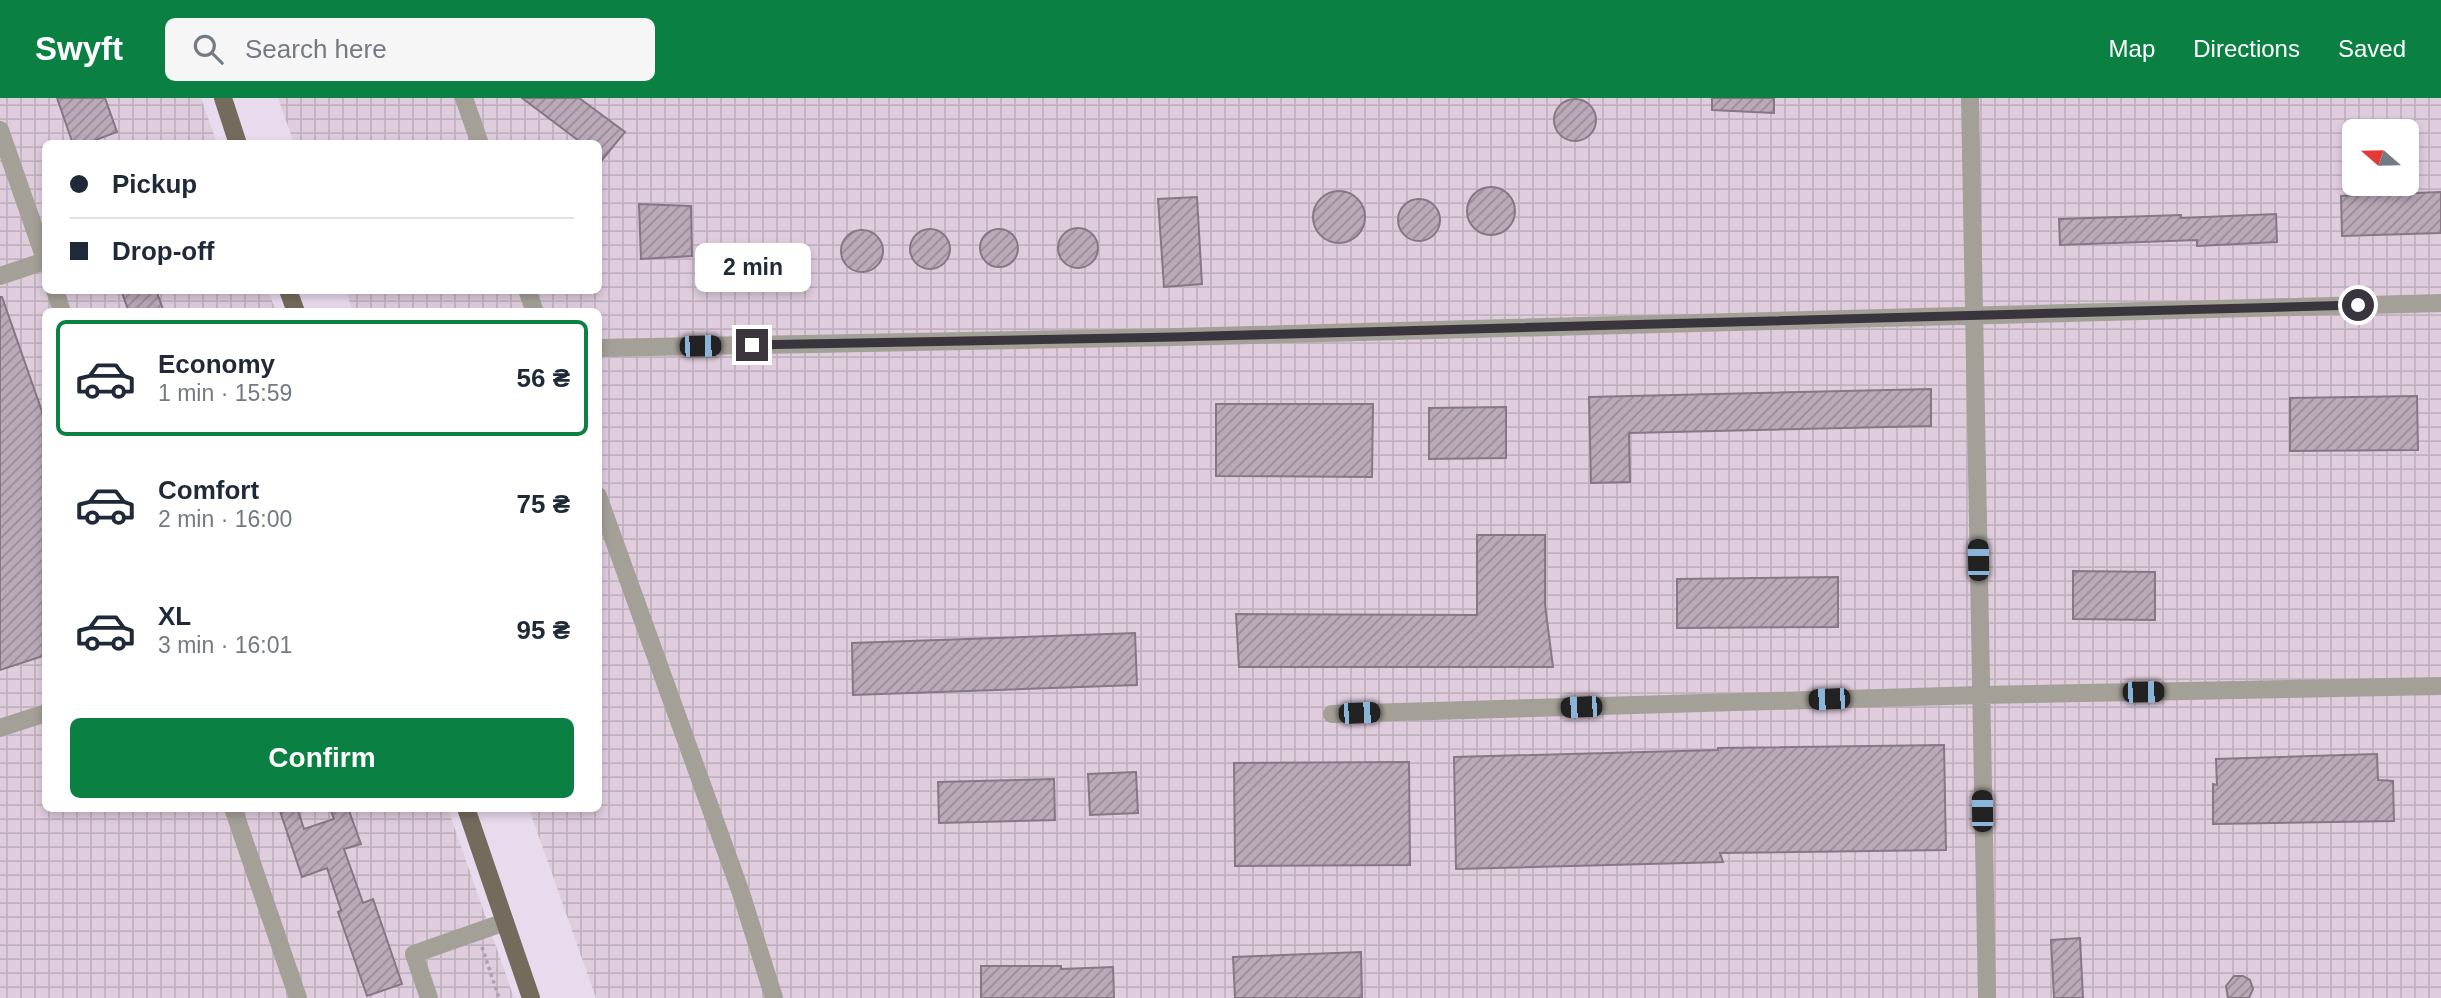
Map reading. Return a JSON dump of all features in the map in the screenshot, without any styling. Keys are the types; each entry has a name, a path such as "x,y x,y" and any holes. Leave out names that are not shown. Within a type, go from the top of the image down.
{"main road":[{"path":"223,98 237,140"},
{"path":"467,812 531,998"}],"lane":[{"path":"464,98 479,140"},
{"path":"1970,98 1987,998"},
{"path":"0,130 42,253"},
{"path":"0,276 42,263"},
{"path":"602,348 1162,337 2441,303"},
{"path":"602,507 741,894 774,998"},
{"path":"1332,714 1980,695 2441,686"},
{"path":"0,728 42,714"},
{"path":"234,812 298,998"},
{"path":"429,998 414,954 505,922"}],"path":[{"path":"477,932 499,998"}],"shaded area":[{"path":"0,98 201,98 216,140 42,140 42,294 269,294 275,308 42,308 42,812 449,812 514,998 0,998"},
{"path":"278,98 2441,98 2441,998 596,998 530,812 602,812 602,308 352,308 347,294 602,294 602,140 293,140"}],"building":[{"path":"57,98 105,98 117,132 96,140 72,140"},
{"path":"522,98 579,98 625,132 602,160 602,140 578,140"},
{"path":"1712,98 1774,98 1774,113 1712,110"},
{"path":"1575,99 1590,105 1596,120 1590,135 1575,141 1560,135 1554,120 1560,105"},
{"path":"1491,187 1508,194 1515,211 1508,228 1491,235 1474,228 1467,211 1474,194"},
{"path":"1339,191 1349,193 1357,199 1363,207 1363,227 1357,235 1349,241 1339,243 1329,241 1321,235 1315,227 1313,217 1315,207 1321,199 1329,193"},
{"path":"2441,192 2441,233 2342,236 2341,196 2419,196 2419,193"},
{"path":"1197,197 1202,284 1164,287 1158,199"},
{"path":"1419,199 1434,205 1440,220 1434,235 1419,241 1404,235 1398,220 1404,205"},
{"path":"639,204 691,206 692,256 641,259"},
{"path":"2276,214 2277,242 2197,246 2197,240 2060,245 2059,219"},
{"path":"1078,228 1092,234 1098,248 1092,262 1078,268 1064,262 1058,248 1064,234"},
{"path":"930,229 938,230 944,235 949,241 949,257 944,263 938,268 930,269 922,268 916,263 911,257 910,249 911,241 916,235 922,230"},
{"path":"999,229 1013,234 1018,248 1013,262 999,267 985,262 980,248 985,234"},
{"path":"862,230 877,236 883,251 877,266 862,272 847,266 841,251 847,236"},
{"path":"122,294 157,294 163,308 128,308"},
{"path":"2,297 42,412 42,656 0,670"},
{"path":"1931,389 1931,426 1629,433 1630,482 1591,483 1589,397"},
{"path":"2417,396 2418,450 2290,451 2290,398"},
{"path":"1216,404 1373,404 1372,477 1216,476"},
{"path":"1506,407 1506,458 1429,459 1429,408"},
{"path":"1477,535 1545,535 1545,605 1553,667 1239,667 1236,614 1477,615"},
{"path":"2073,571 2155,572 2155,620 2073,619"},
{"path":"1838,577 1838,627 1677,628 1677,579"},
{"path":"1135,633 1137,685 853,695 852,643"},
{"path":"1944,745 1946,850 1720,853 1723,862 1456,869 1454,757 1718,748"},
{"path":"2377,754 2378,780 2393,781 2394,821 2213,824 2213,784 2217,785 2216,759"},
{"path":"1409,762 1410,865 1235,866 1234,763"},
{"path":"1136,772 1138,813 1090,815 1088,774"},
{"path":"1054,779 1055,820 939,823 938,782"},
{"path":"280,812 298,812 304,829 334,819 331,812 349,812 361,844 344,849 363,903 373,899 402,984 367,996 338,912 341,910 327,868 302,877"},
{"path":"2080,938 2083,998 2054,998 2051,940"},
{"path":"1361,952 1362,998 1235,998 1233,957"},
{"path":"981,966 1061,966 1061,969 1113,967 1114,998 981,998"},
{"path":"2234,976 2243,976 2250,980 2253,989 2249,998 2228,998 2226,986"}],"route":[{"path":"752,345 1175,337 2358,305"}]}
